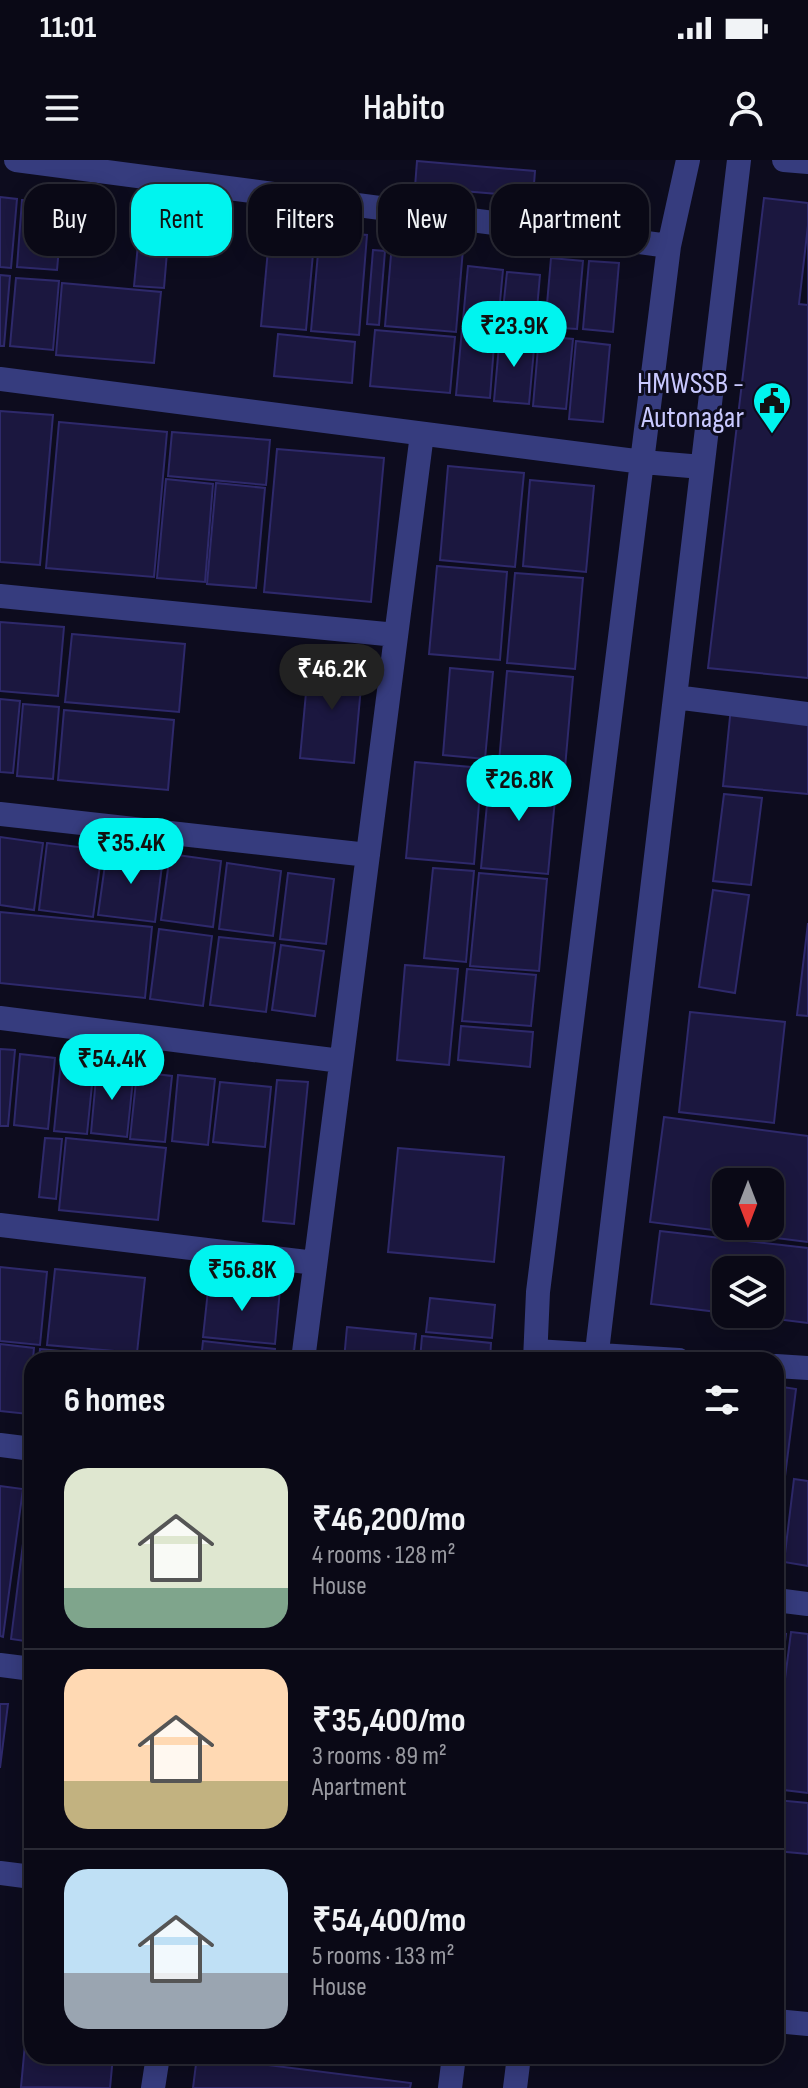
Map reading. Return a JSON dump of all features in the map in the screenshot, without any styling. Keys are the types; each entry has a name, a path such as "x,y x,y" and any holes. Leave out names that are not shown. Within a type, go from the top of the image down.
{"street":[{"path":"16,160 669,246"},
{"path":"535,1352 538,1292 669,246 688,160"},
{"path":"597,1352 739,160"},
{"path":"784,160 808,162"},
{"path":"0,379 702,467"},
{"path":"304,1352 422,434"},
{"path":"0,596 396,635"},
{"path":"675,697 808,714"},
{"path":"0,814 368,855"},
{"path":"0,1018 341,1061"},
{"path":"0,1225 315,1263"},
{"path":"784,1366 808,1368"},
{"path":"0,1445 24,1448"},
{"path":"784,1601 808,1604"},
{"path":"0,1665 24,1668"},
{"path":"0,1873 24,1876"},
{"path":"784,2022 808,2024"},
{"path":"153,2088 157,2064"},
{"path":"450,2088 453,2064"},
{"path":"515,2088 518,2064"}],"building":[{"path":"417,161 535,171 534,184 491,184 491,193 475,192 475,184 415,184"},
{"path":"0,197 17,199 11,268 0,267"},
{"name":"HMWSSB - Autonagar","path":"764,198 808,203 808,678 708,668"},
{"path":"24,200 24,256 58,256 57,270 17,267"},
{"path":"808,225 808,305 799,304"},
{"path":"362,235 367,235 359,335 311,331 318,256 362,256"},
{"path":"373,250 378,250 378,256 385,256 379,325 367,324"},
{"path":"137,256 167,256 164,288 134,286"},
{"path":"267,256 313,256 306,330 261,326"},
{"path":"391,256 462,256 456,332 385,326"},
{"path":"551,258 583,261 577,329 545,327"},
{"path":"589,261 619,263 613,332 583,329"},
{"path":"468,266 503,270 498,323 463,320"},
{"path":"507,272 540,275 535,332 501,329"},
{"path":"0,275 10,276 4,346 0,346"},
{"path":"16,278 59,281 53,350 10,346"},
{"path":"62,283 161,292 154,363 56,355"},
{"path":"462,329 495,332 490,398 456,395"},
{"path":"375,330 455,337 450,393 370,386"},
{"path":"278,334 355,342 352,383 274,376"},
{"path":"500,334 535,338 529,404 494,401"},
{"path":"539,336 573,339 566,409 533,406"},
{"path":"576,341 610,345 603,422 569,419"},
{"path":"0,411 53,415 40,565 0,562"},
{"path":"59,422 167,432 154,577 46,568"},
{"path":"172,432 270,440 266,485 168,476"},
{"path":"277,449 384,458 371,602 264,592"},
{"path":"448,466 524,473 515,567 440,560"},
{"path":"166,479 213,484 205,582 157,578"},
{"path":"530,480 594,486 586,572 523,566"},
{"path":"216,483 265,488 256,588 207,584"},
{"path":"437,566 507,572 500,660 429,654"},
{"path":"515,573 583,578 575,669 507,663"},
{"path":"0,622 64,627 58,696 0,691"},
{"path":"72,634 185,644 179,712 65,702"},
{"path":"309,660 363,665 354,763 300,758"},
{"path":"450,668 493,672 485,759 443,755"},
{"path":"507,671 573,677 565,768 499,762"},
{"path":"0,699 20,701 13,773 0,772"},
{"path":"23,704 59,707 53,779 17,776"},
{"path":"731,707 808,715 808,794 723,786"},
{"path":"64,710 174,720 168,790 58,780"},
{"path":"415,762 482,768 474,864 406,858"},
{"path":"490,772 557,778 548,874 481,868"},
{"path":"724,794 762,798 751,885 713,881"},
{"path":"0,837 43,843 34,910 0,905"},
{"path":"47,843 102,850 93,917 39,910"},
{"path":"107,850 163,857 155,922 98,915"},
{"path":"170,854 221,861 213,927 161,920"},
{"path":"227,863 281,871 273,936 219,929"},
{"path":"433,868 474,871 466,962 424,958"},
{"path":"288,873 334,879 326,944 280,939"},
{"path":"479,873 547,879 539,971 470,966"},
{"path":"713,890 749,895 735,993 699,987"},
{"path":"0,912 152,927 145,998 0,983"},
{"path":"808,923 808,1016 797,1015"},
{"path":"159,929 212,936 203,1006 150,999"},
{"path":"219,937 275,943 266,1012 210,1005"},
{"path":"281,945 324,951 315,1016 272,1010"},
{"path":"405,965 458,969 449,1065 397,1060"},
{"path":"467,969 536,975 531,1026 462,1021"},
{"path":"690,1012 785,1022 774,1123 679,1112"},
{"path":"461,1026 533,1032 530,1067 458,1060"},
{"path":"0,1049 15,1050 8,1126 0,1126"},
{"path":"20,1054 55,1058 48,1129 14,1125"},
{"path":"61,1061 94,1065 87,1134 54,1131"},
{"path":"97,1067 134,1070 127,1137 91,1133"},
{"path":"137,1072 172,1076 165,1142 130,1139"},
{"path":"178,1075 215,1079 208,1145 172,1141"},
{"path":"277,1080 308,1082 294,1224 263,1221"},
{"path":"220,1082 271,1087 265,1147 213,1142"},
{"path":"664,1117 808,1136 808,1242 784,1239 784,1168 712,1168 712,1230 650,1222"},
{"path":"45,1138 62,1139 56,1199 39,1197"},
{"path":"66,1138 166,1148 158,1220 59,1210"},
{"path":"398,1148 504,1157 494,1262 388,1252"},
{"path":"660,1231 712,1237 712,1240 808,1248 808,1323 784,1320 784,1256 712,1256 712,1311 651,1304"},
{"path":"0,1267 47,1272 40,1345 0,1341"},
{"path":"55,1269 145,1278 137,1352 47,1345"},
{"path":"209,1281 280,1289 275,1344 203,1337"},
{"path":"430,1298 495,1305 492,1338 426,1332"},
{"path":"347,1327 416,1334 414,1352 345,1352"},
{"path":"422,1336 491,1343 490,1352 421,1352"},
{"path":"203,1341 275,1349 275,1352 202,1352"},
{"path":"0,1344 34,1348 34,1352 24,1352 24,1414 0,1411"},
{"path":"40,1349 71,1352 40,1352"},
{"path":"784,1387 796,1389 784,1484"},
{"path":"794,1479 808,1481 808,1566 784,1562"},
{"path":"0,1486 23,1489 3,1637 0,1636"},
{"path":"24,1536 24,1641 11,1639"},
{"path":"791,1632 808,1634 808,1793 784,1790 784,1687"},
{"path":"0,1704 8,1704 0,1768"},
{"path":"784,1801 808,1803 808,1854 784,1852"},
{"path":"24,2055 24,2064 112,2064 110,2088 21,2087"},
{"path":"196,2064 260,2064 411,2083 410,2088 193,2088"}],"place":[{"name":"HMWSSB - Autonagar","path":"772,435"}]}
